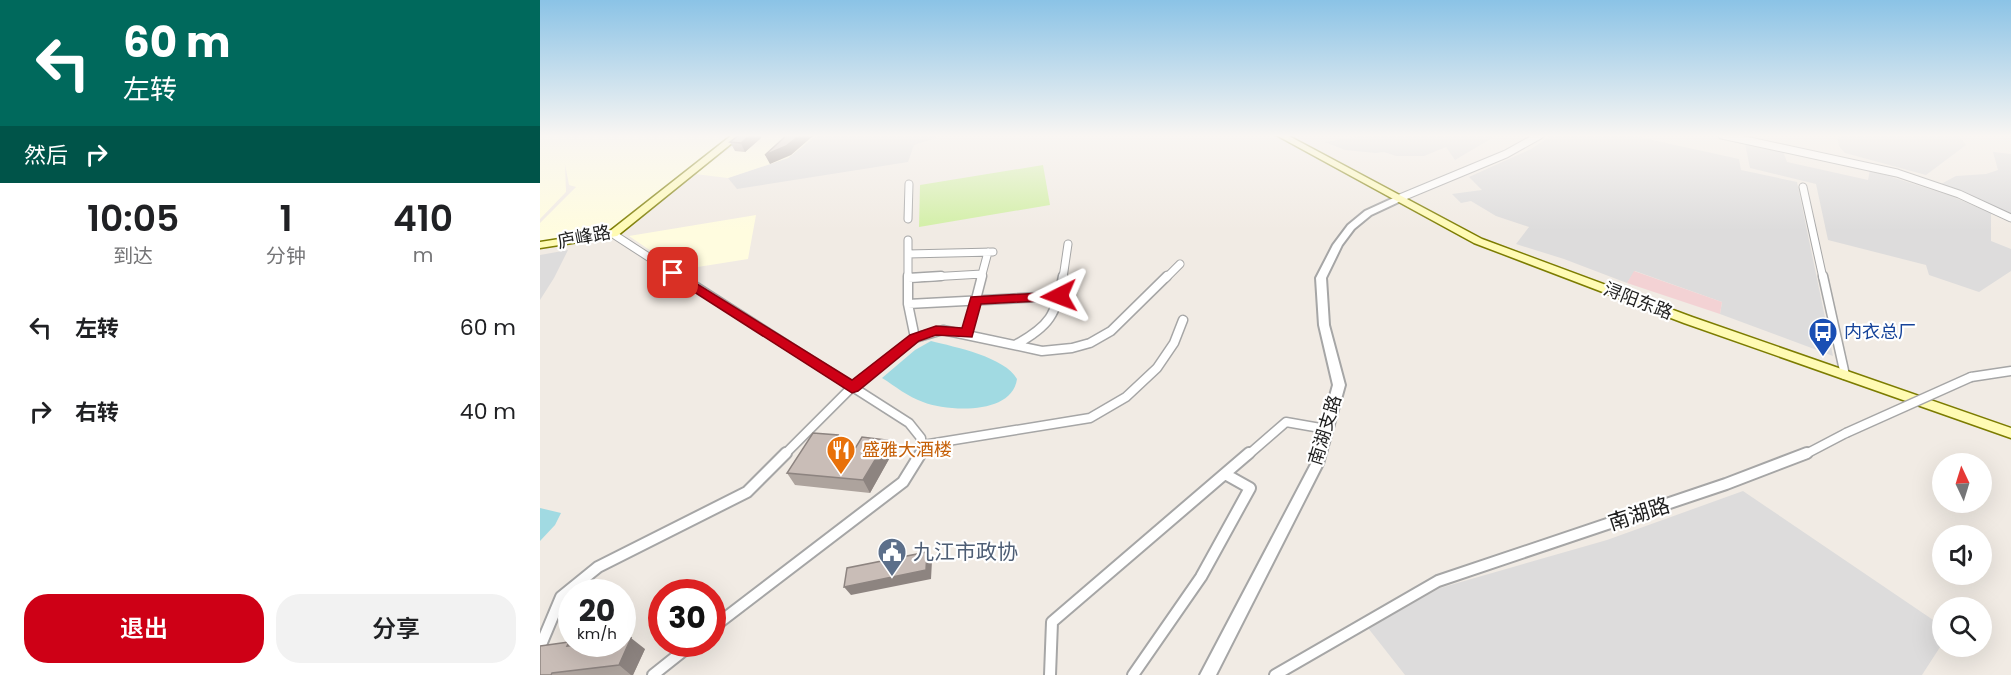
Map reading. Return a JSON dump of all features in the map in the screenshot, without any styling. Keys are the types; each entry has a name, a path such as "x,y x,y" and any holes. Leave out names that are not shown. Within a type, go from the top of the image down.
{"main road":[{"name":"庐峰路","path":"540,245 614,234 699,166"},
{"name":"浔阳东路","path":"1340,166 1478,241 1677,316 2011,433"}],"street":[{"path":"1400,198 1434,182 1477,166"},
{"path":"1867,166 1897,173 1959,194 2011,218"},
{"path":"908,219 909,184"},
{"path":"1803,188 1845,375"},
{"name":"南湖支路","path":"1208,675 1317,464 1338,385 1324,325 1321,278 1338,244 1351,227 1368,213 1400,198"},
{"path":"614,234 909,423 921,434 923,445 917,462 903,482 726,617"},
{"path":"908,240 908,304 915,338"},
{"path":"1015,345 1043,328 1059,296 1068,244"},
{"path":"908,254 991,252 982,274 967,334"},
{"path":"540,647 561,597 598,567 747,492 852,387 915,338 936,330 967,334 1042,351 1072,348 1111,331 1180,264"},
{"path":"908,278 982,274"},
{"path":"908,304 1059,296"},
{"path":"923,445 1027,427 1072,422 1099,413 1126,397 1157,368 1174,343 1182,320"},
{"name":"南湖路","path":"1275,675 1438,581 1798,458 1846,433 1971,377 2011,370"},
{"path":"1050,675 1052,622 1286,422 1326,429"},
{"path":"1133,675 1201,577 1250,488 1225,474"},
{"path":"652,675 675,657"}],"shaded area":[{"path":"540,166 565,166 566,192 540,219"},
{"path":"565,166 693,166 611,230 540,241 540,223 576,187 569,185"},
{"path":"705,166 762,166 728,178 695,174"},
{"path":"762,166 880,166 737,189 728,178"},
{"path":"1492,166 1740,166 1741,170 1797,182 1833,356 1720,314 1722,302 1635,271 1627,283 1516,244 1529,227 1496,216 1471,201 1461,203 1452,194 1482,190 1469,177"},
{"path":"1807,166 1868,180 1870,170 1951,196 1991,213 1991,241 2011,249 2011,271 1979,292 1929,275 1926,265 1828,240 1816,184 1750,168"},
{"path":"1895,166 1937,166 1926,175"},
{"path":"1997,166 2011,166 2011,214 1941,184 1956,176 1986,174 1998,170"},
{"path":"756,215 748,259 679,270 629,236"},
{"path":"568,250 554,278 540,300 540,255"},
{"path":"1634,271 1722,302 1720,314 1627,283"},
{"path":"1743,491 1932,619 1934,657 1922,675 1405,675 1368,628 1440,588 1607,540"}],"green space":[{"path":"1043,166 1050,205 919,227 920,185"}],"water":[{"path":"931,341 979,354 1002,365 1017,379 1013,391 992,405 978,408 948,408 917,400 882,378 915,350"},
{"path":"540,508 561,513 555,525 540,541"}],"building":[{"path":"813,433 838,435 829,450 853,452 862,437 887,440 863,480 787,473"},
{"path":"927,552 926,570 844,587 847,568"},
{"path":"558,644 558,657 623,657 619,665 540,675 540,646"}],"place":[{"name":"内衣总厂","path":"1823,358"},
{"name":"盛雅大酒楼","path":"841,476"},
{"name":"九江市政协","path":"892,578"}],"route":[{"path":"673,273 852,387 915,338 936,330 967,334 976,300 1059,296"}]}
